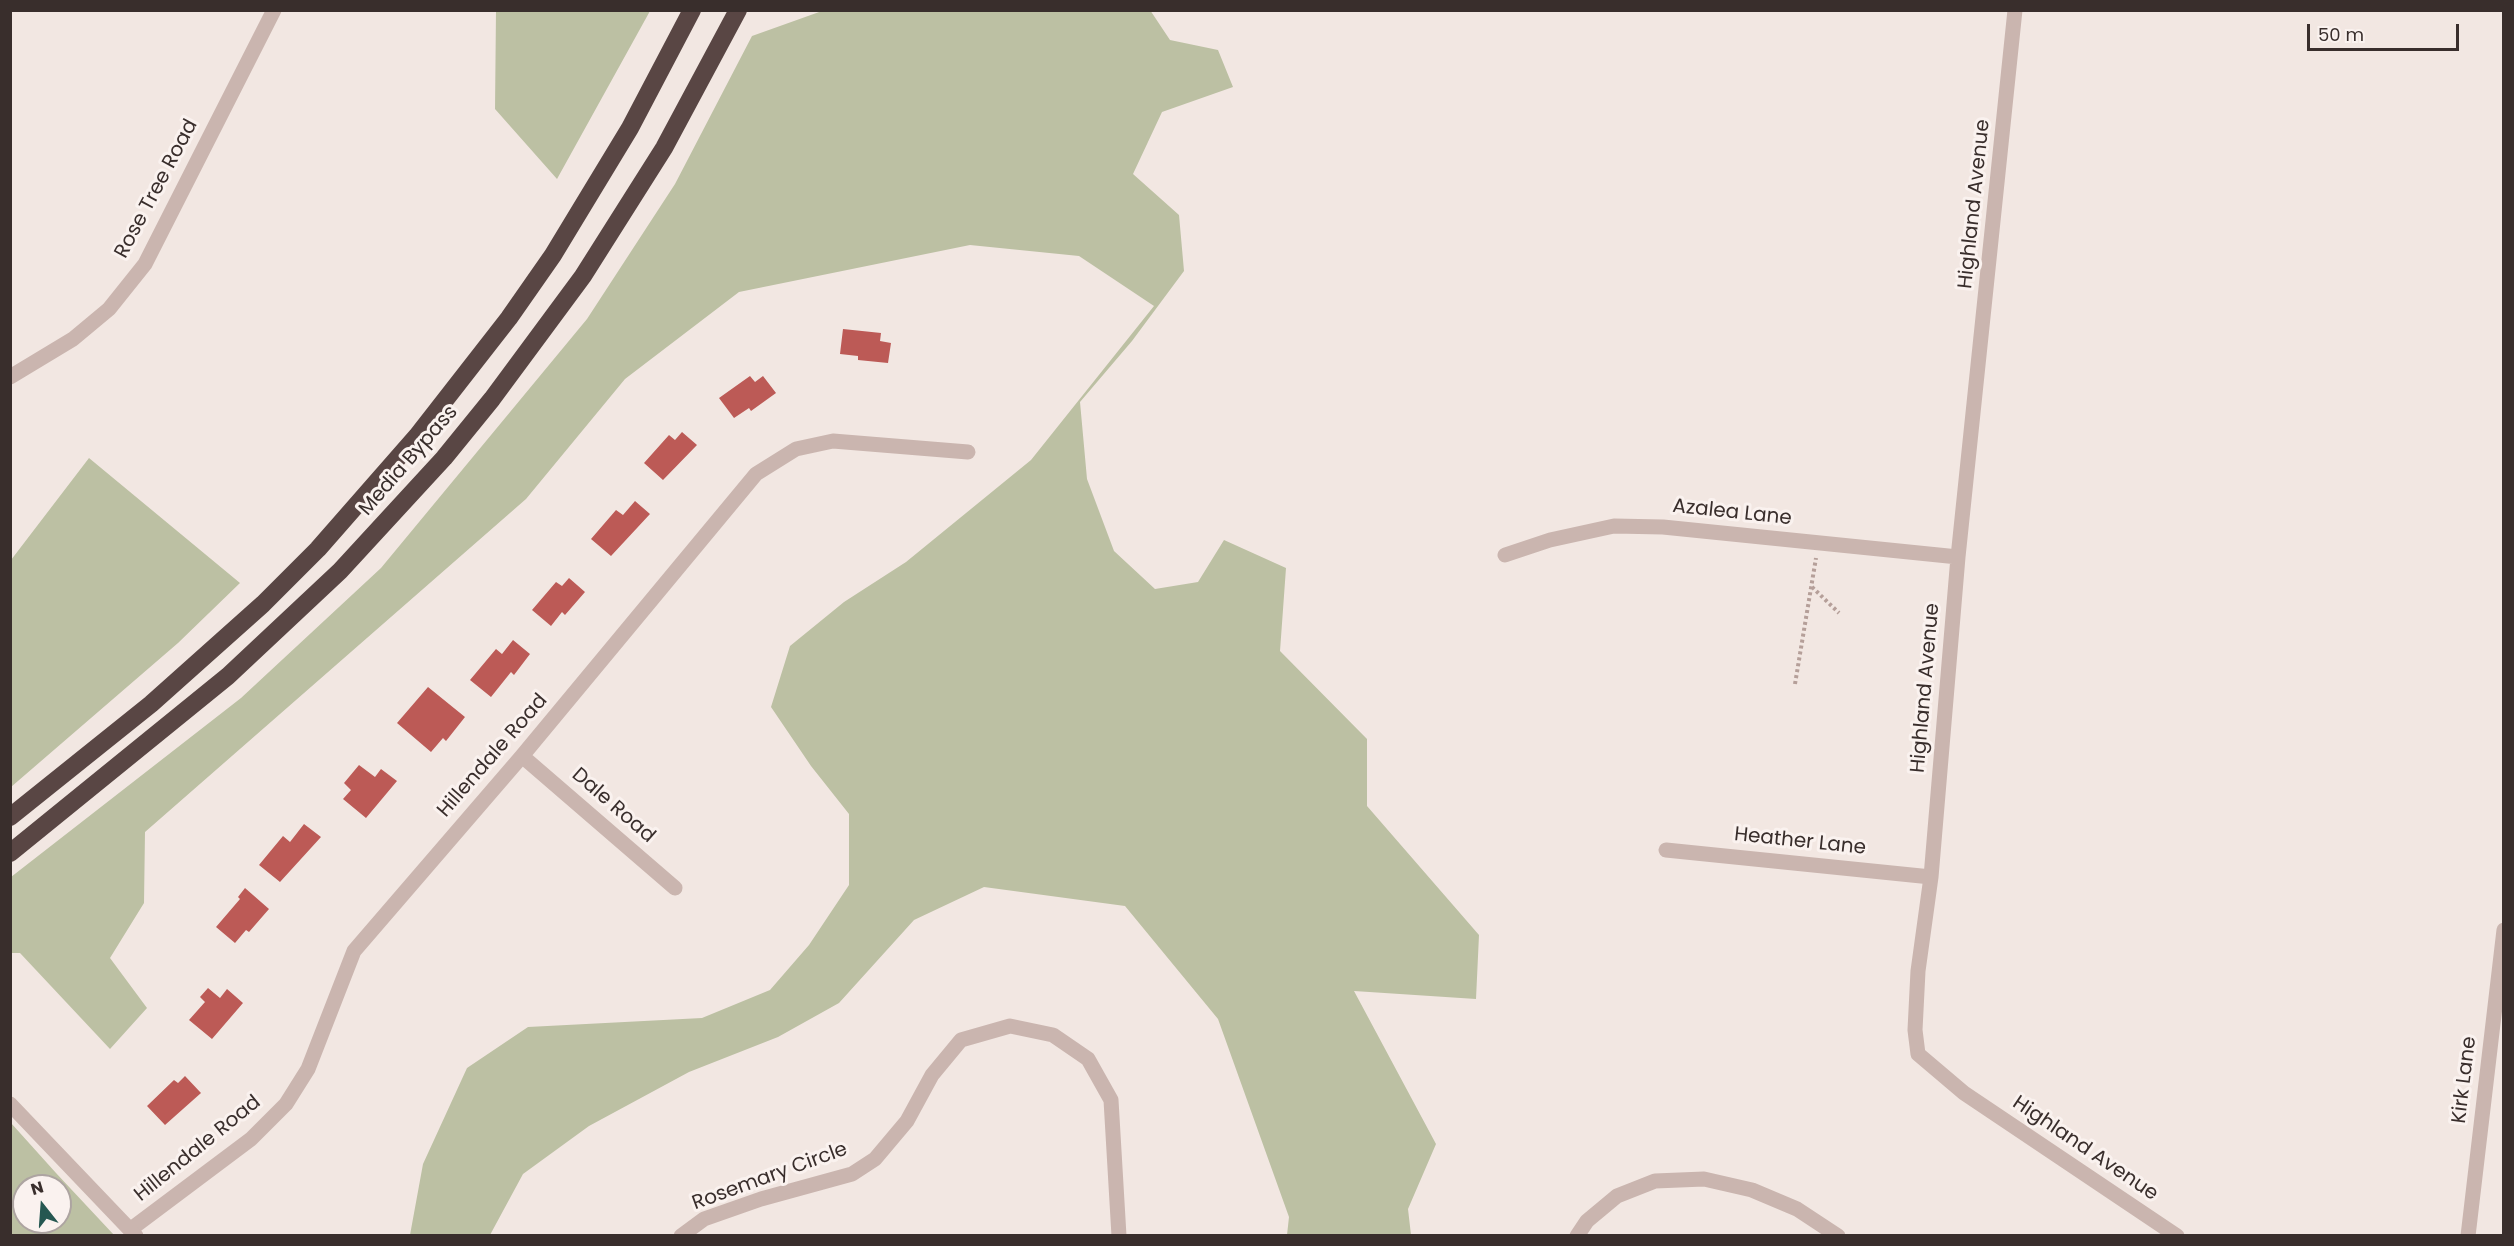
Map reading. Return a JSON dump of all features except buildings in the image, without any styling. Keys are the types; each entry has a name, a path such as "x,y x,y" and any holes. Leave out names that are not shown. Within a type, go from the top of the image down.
{"highway":[{"name":"Media Bypass","path":"10,817 151,704 263,604 318,549 417,436 509,318 553,255 630,128 693,10"},
{"name":"Media Bypass","path":"10,853 228,676 340,571 444,458 538,339 607,239 663,148 738,10"}],"street":[{"name":"Rose Tree Road","path":"10,377 73,339 100,316 145,264 274,10"},
{"name":"Highland Avenue","path":"2015,10 1958,557 1930,877 1918,971 1915,1030 1918,1054 1964,1093 2177,1236"},
{"name":"Hillendale Road","path":"134,1232 251,1138 286,1104 309,1070 354,951 522,756 756,474 796,449 833,441 968,452"},
{"name":"Azalea Lane","path":"1505,555 1550,540 1614,526 1663,527 1958,557"},
{"name":"Dale Road","path":"522,756 675,888"},
{"name":"Heather Lane","path":"1666,850 1930,877"},
{"name":"Kirk Lane","path":"2468,1236 2504,930"},
{"name":"Rosemary Circle","path":"681,1236 704,1219 761,1199 852,1174 875,1159 908,1121 932,1076 962,1040 1011,1026 1053,1035 1088,1059 1111,1100 1119,1236"},
{"path":"10,1104 134,1232"},
{"path":"1577,1236 1587,1221 1617,1196 1655,1181 1704,1179 1752,1190 1797,1209 1838,1236"}],"path":[{"path":"1795,684 1818,543"},
{"path":"1811,586 1839,613"}],"green space":[{"path":"1150,10 1170,40 1218,50 1233,87 1162,112 1133,174 1179,215 1184,271 1132,341 1080,402 1087,479 1114,551 1155,589 1198,582 1224,540 1286,568 1280,651 1367,739 1367,806 1479,935 1476,999 1354,991 1436,1144 1408,1209 1411,1235 1287,1235 1289,1217 1218,1019 1125,906 984,887 914,920 839,1003 778,1037 689,1072 589,1126 523,1174 490,1235 410,1235 423,1164 467,1068 528,1027 702,1018 770,990 809,945 849,885 849,814 811,766 771,707 790,646 844,602 906,562 1031,460 1154,306 1079,256 970,245 739,292 625,379 526,499 145,832 144,903 110,958 147,1008 110,1049 20,953 11,953 11,877 241,698 381,568 587,319 675,184 752,36 822,11"},
{"path":"496,11 650,11 557,179 495,109"},
{"path":"89,458 240,583 178,643 11,787 11,560"},
{"path":"11,1123 57,1174 12,1174 12,1234 72,1234 72,1190 114,1235 11,1235"}]}
